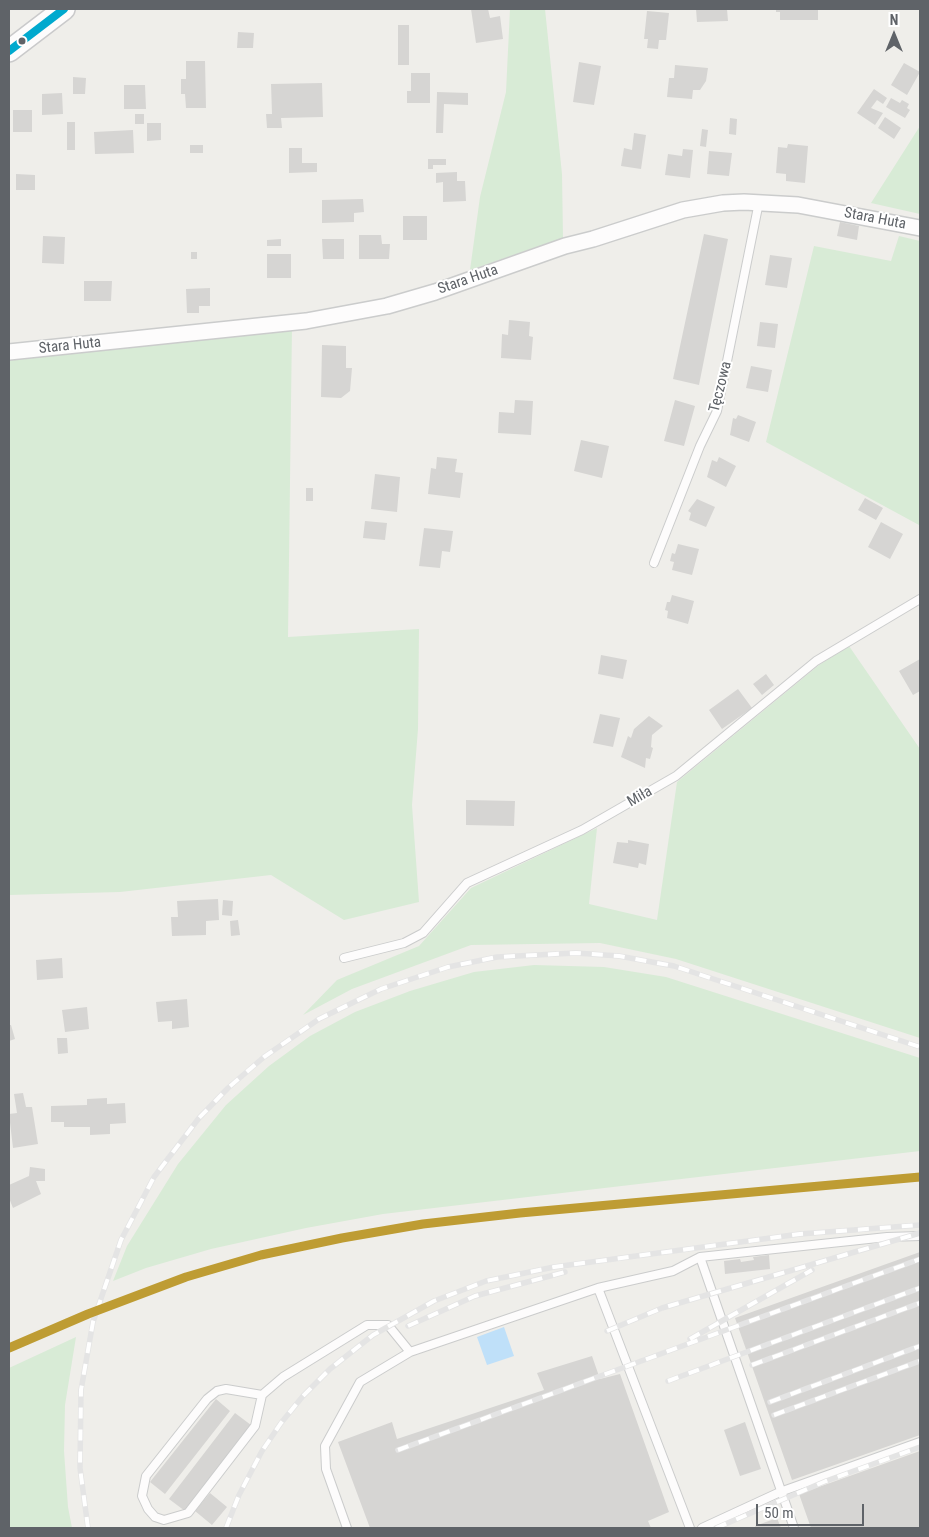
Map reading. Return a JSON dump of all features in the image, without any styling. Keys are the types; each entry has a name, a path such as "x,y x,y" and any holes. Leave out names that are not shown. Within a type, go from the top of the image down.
{"street":[{"path":"9,51 64,9"},
{"name":"Stara Huta","path":"9,352 306,321 386,306 435,292 565,246 594,239 683,210 723,203 759,202 798,206 920,228"}],"lane":[{"name":"Tęczowa","path":"654,563 700,446 717,411 759,202"},
{"name":"Miła","path":"344,958 404,943 423,933 467,883 582,830 676,776 816,661 920,599"},
{"path":"347,1528 326,1468 325,1446 360,1382 410,1352 598,1288 673,1271 700,1257 887,1237 920,1236"},
{"path":"700,1257 794,1528"},
{"path":"598,1288 690,1528"},
{"path":"262,1395 226,1390 217,1391 207,1399 146,1476 142,1496 148,1509 155,1517 170,1519 188,1513 256,1426 262,1395 283,1378 367,1325 388,1325 410,1352"},
{"path":"702,1528 780,1492 920,1442"}],"green space":[{"path":"510,9 545,9 562,174 563,238 470,270 480,197 506,92"},
{"path":"920,126 920,214 871,203"},
{"path":"899,236 920,241 919,525 766,442 814,246 891,261"},
{"path":"292,326 288,637 419,629 418,729 412,805 419,902 344,920 271,875 120,892 9,895 9,360"},
{"path":"849,646 920,749 920,1038 676,959 600,943 471,945 352,989 303,1015 337,980 419,946 471,888 597,828 589,904 657,920 677,782 819,665"},
{"path":"534,965 604,967 666,977 920,1058 920,1151 383,1214 306,1228 211,1249 146,1268 113,1281 127,1246 178,1164 226,1105 269,1066 310,1036 355,1012 410,991 474,972"},
{"path":"76,1337 65,1405 64,1451 68,1507 72,1528 9,1528 9,1368"}],"water":[{"path":"504,1327 514,1356 487,1365 477,1337"}],"building":[{"path":"471,9 488,9 490,18 500,16 503,39 476,43"},
{"path":"696,9 727,9 728,21 697,22"},
{"path":"776,9 818,9 818,20 780,20 780,12 776,12"},
{"path":"647,11 669,13 666,40 659,40 658,49 647,48 648,39 644,39"},
{"path":"398,25 409,25 409,65 398,65"},
{"path":"238,32 254,33 253,48 237,48"},
{"path":"186,61 205,61 206,108 186,108 185,94 181,94 181,79 186,79"},
{"path":"579,62 601,66 594,105 573,102"},
{"path":"904,63 920,72 907,95 891,85"},
{"path":"675,65 708,68 706,81 700,90 693,90 692,99 667,97 669,78 674,78"},
{"path":"411,73 430,73 430,103 407,103 407,91 411,91"},
{"path":"73,77 86,78 85,94 73,94"},
{"path":"322,83 323,117 281,118 282,128 267,128 266,114 272,114 271,84"},
{"path":"124,85 145,85 146,109 124,109"},
{"path":"874,89 887,98 883,104 877,100 871,108 883,113 875,125 857,113"},
{"path":"437,92 468,93 468,105 444,104 443,133 436,133"},
{"path":"62,93 63,114 42,115 42,94"},
{"path":"891,98 900,103 902,100 909,104 907,108 910,110 905,118 886,107"},
{"path":"13,110 32,110 32,132 13,132"},
{"path":"135,114 144,114 144,124 135,124"},
{"path":"885,117 901,128 894,139 878,128"},
{"path":"730,118 737,119 736,135 729,134"},
{"path":"67,122 75,122 75,150 67,150"},
{"path":"147,123 161,123 161,140 147,141"},
{"path":"702,129 708,130 706,147 700,146"},
{"path":"133,130 134,153 95,154 94,132"},
{"path":"634,133 646,135 641,169 621,166 624,148 632,150"},
{"path":"788,144 808,146 805,183 786,181 786,174 776,173 778,147 787,148"},
{"path":"190,145 203,145 203,153 190,153"},
{"path":"289,148 302,148 302,163 317,163 317,172 289,173"},
{"path":"683,149 693,150 690,178 665,175 668,154 682,156"},
{"path":"709,151 732,153 729,176 707,174"},
{"path":"428,159 446,159 446,165 433,165 433,169 428,169"},
{"path":"457,172 457,181 465,181 466,201 443,202 443,182 436,183 436,173"},
{"path":"16,174 35,175 35,190 16,190"},
{"path":"363,199 364,212 354,213 354,222 322,223 322,200"},
{"path":"403,216 427,216 427,240 403,240"},
{"path":"840,222 859,226 857,240 837,236"},
{"path":"704,234 728,239 699,385 673,379"},
{"path":"359,235 381,235 382,244 390,244 389,259 359,259"},
{"path":"43,236 65,237 64,264 42,263"},
{"path":"281,239 281,246 267,246 267,240"},
{"path":"322,239 344,239 344,259 323,259"},
{"path":"191,252 197,252 197,259 191,259"},
{"path":"267,254 291,254 291,278 267,278"},
{"path":"770,255 792,258 787,288 765,285"},
{"path":"84,281 112,281 111,301 84,301"},
{"path":"210,288 210,306 199,306 199,313 187,313 186,289"},
{"path":"509,320 530,322 529,336 533,337 531,360 501,358 502,334 508,335"},
{"path":"760,322 778,324 775,348 757,346"},
{"path":"322,345 346,346 346,368 352,368 350,391 341,398 321,397"},
{"path":"751,366 772,370 768,392 746,388"},
{"path":"515,400 533,401 531,435 498,433 499,412 514,413"},
{"path":"675,400 695,406 684,446 664,441"},
{"path":"738,415 756,422 749,442 730,435 733,418 736,419"},
{"path":"581,440 609,446 602,478 574,471"},
{"path":"437,457 457,459 455,472 463,473 460,498 428,494 431,468 436,469"},
{"path":"719,457 736,466 726,487 707,477 712,460 717,462"},
{"path":"375,474 400,477 397,512 371,509"},
{"path":"306,488 313,488 313,501 306,501"},
{"path":"865,498 883,508 876,520 858,510"},
{"path":"697,499 715,507 706,527 689,520 691,513 688,511"},
{"path":"365,521 387,523 385,540 363,538"},
{"path":"881,522 903,534 890,559 868,547"},
{"path":"424,528 453,531 450,552 442,551 440,568 419,566"},
{"path":"678,544 699,549 692,575 672,570 674,562 670,561 672,553 675,554"},
{"path":"672,595 694,601 688,624 667,618 668,611 665,610 667,602 670,602"},
{"path":"601,655 627,660 623,679 598,674"},
{"path":"920,659 920,691 913,695 899,671"},
{"path":"766,674 774,685 762,695 753,684"},
{"path":"738,689 752,708 722,729 709,710"},
{"path":"600,714 620,718 613,747 593,743"},
{"path":"649,716 663,726 652,735 651,747 653,748 650,759 646,758 645,768 621,757 628,736 631,738 634,729"},
{"path":"466,800 515,801 514,826 466,825"},
{"path":"628,840 649,844 646,865 639,863 638,868 613,863 617,842 628,843"},
{"path":"218,899 219,920 206,921 206,935 172,936 171,917 178,917 177,901"},
{"path":"223,900 233,901 232,916 222,915"},
{"path":"238,920 240,935 231,936 230,921"},
{"path":"62,958 63,978 37,980 36,960"},
{"path":"187,999 189,1027 172,1029 172,1021 158,1022 156,1002"},
{"path":"87,1007 89,1029 65,1032 62,1010"},
{"path":"9,1025 11,1025 15,1039 9,1041"},
{"path":"57,1038 67,1038 68,1053 58,1054"},
{"path":"23,1093 26,1107 32,1107 38,1144 13,1148 9,1114 17,1113 14,1094"},
{"path":"107,1098 107,1104 125,1103 126,1123 110,1124 110,1134 90,1135 90,1127 64,1127 64,1122 51,1122 51,1106 87,1105 87,1099"},
{"path":"30,1167 45,1169 45,1181 36,1181 41,1194 13,1208 9,1198 9,1185 29,1176"},
{"path":"920,1252 920,1435 792,1480 735,1318"},
{"path":"769,1255 770,1269 725,1274 724,1261 740,1259 741,1262 754,1260 753,1257"},
{"path":"592,1356 600,1379 620,1374 669,1512 648,1521 651,1528 370,1528 338,1442 392,1422 397,1439 544,1390 537,1373"},
{"path":"216,1399 230,1411 165,1494 150,1482"},
{"path":"235,1413 251,1425 185,1511 169,1499"},
{"path":"745,1422 761,1469 740,1476 724,1430"},
{"path":"920,1451 920,1528 811,1528 799,1494"},
{"path":"210,1493 227,1507 212,1525 195,1511"},
{"path":"777,1518 781,1528 756,1528 755,1526"}],"railway":[{"path":"88,1528 80,1468 81,1390 93,1322 121,1240 154,1177 199,1118 228,1088 264,1057 319,1019 381,989 448,967 497,957 576,953 619,956 674,966 920,1047"},
{"path":"226,1528 239,1495 262,1451 281,1423 303,1396 330,1369 373,1335 434,1301 486,1281 554,1267 800,1234 920,1225"},
{"path":"607,1331 662,1308 920,1233"},
{"path":"398,1450 920,1259"},
{"path":"690,1339 812,1270"},
{"path":"408,1326 475,1296 565,1272"},
{"path":"668,1381 920,1288"},
{"path":"752,1365 920,1303"},
{"path":"770,1402 920,1346"},
{"path":"774,1415 920,1361"},
{"path":"716,1528 826,1481 920,1447"}],"transit line":[{"path":"9,51 64,9"},
{"path":"9,1348 88,1314 186,1277 261,1255 342,1238 423,1224 520,1213 920,1177"}]}
